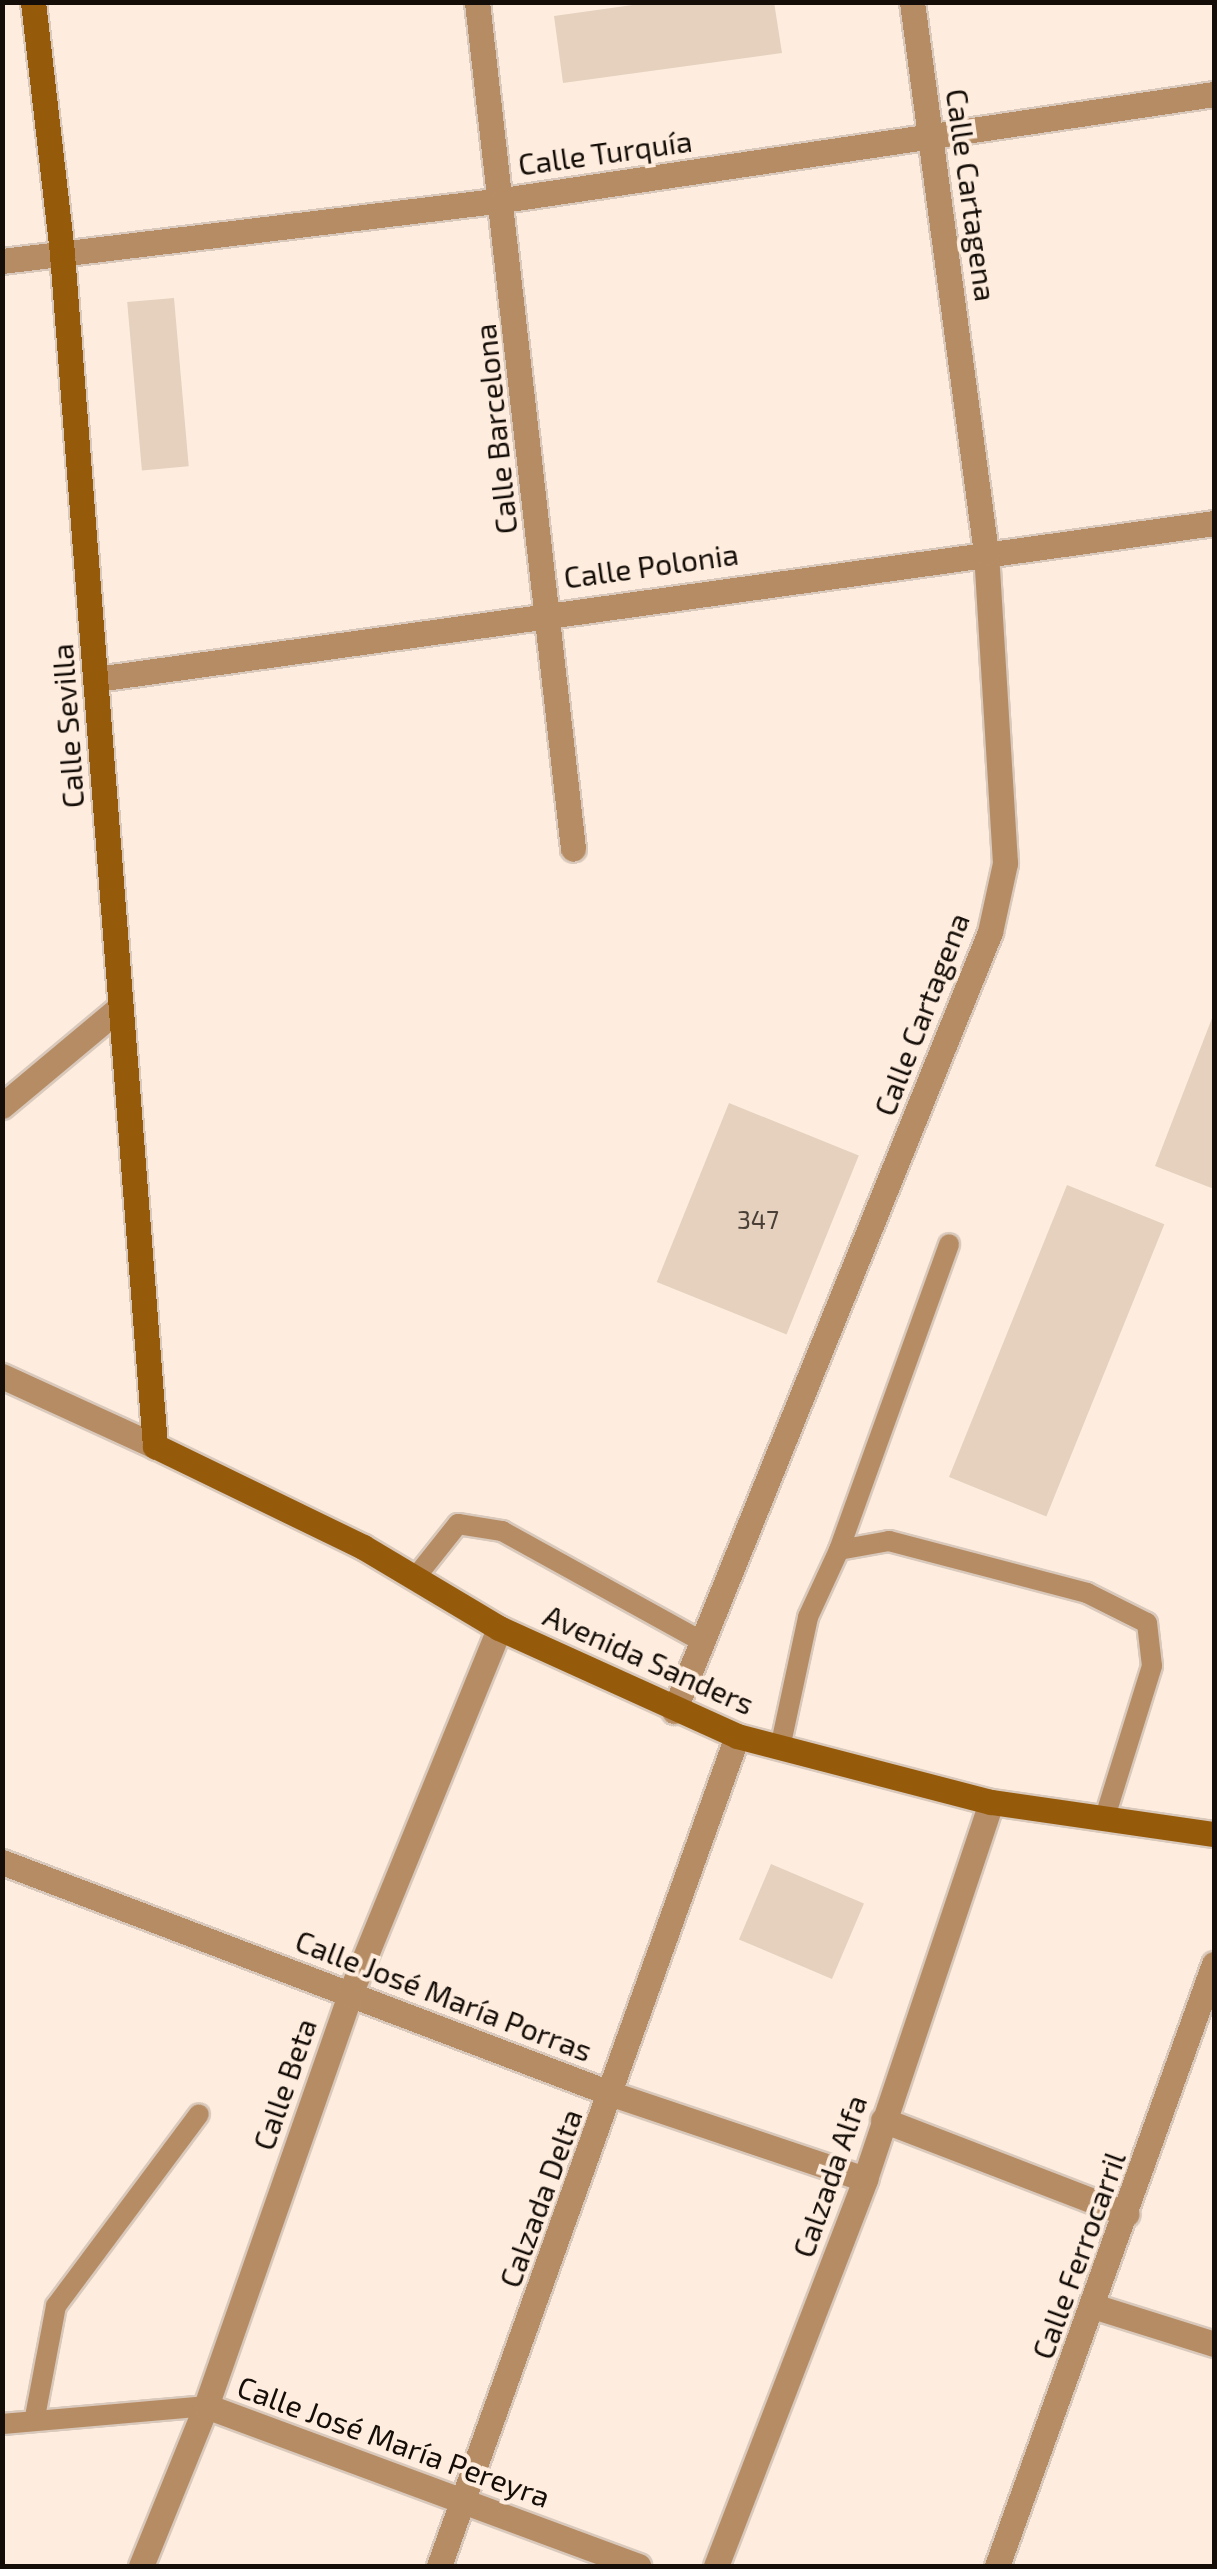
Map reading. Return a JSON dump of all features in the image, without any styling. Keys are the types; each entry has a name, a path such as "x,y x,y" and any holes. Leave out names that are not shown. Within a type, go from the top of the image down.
{"main road":[{"name":"Calle Sevilla","path":"32,2 62,254 155,1446"},
{"name":"Avenida Sanders","path":"155,1446 415,1578 499,1628 736,1736 991,1802 1214,1834"}],"street":[{"name":"Calle Barcelona","path":"478,2 573,849"},
{"name":"Calle Cartagena","path":"674,1711 990,932 1008,829 986,553 912,2"},
{"name":"Calle Turquía","path":"2,260 502,200 1214,94"},
{"name":"Calle Polonia","path":"97,678 548,612 1214,524"},
{"path":"2,1106 118,1009"},
{"path":"2,1376 155,1446"},
{"name":"Calle Beta","path":"141,2566 206,2406 350,1994 499,1628"},
{"name":"Calzada Delta","path":"439,2566 612,2094 736,1736"},
{"name":"Calzada Alfa","path":"716,2566 866,2179 991,1802"},
{"name":"Calle José María Porras","path":"2,1862 612,2094 866,2179"},
{"name":"Calle Ferrocarril","path":"998,2566 1214,1964"},
{"path":"884,2120 1127,2214"},
{"path":"1093,2306 1214,2344"},
{"name":"Calle José María Pereyra","path":"206,2406 638,2566"}],"lane":[{"path":"780,1748 808,1617 840,1550 949,1244"},
{"path":"415,1578 458,1524 502,1531 703,1642"},
{"path":"840,1550 889,1541 1087,1594 1147,1623 1152,1666 1104,1820"},
{"path":"35,2417 56,2306 199,2114"},
{"name":"Calle José María Pereyra","path":"2,2424 35,2417 206,2406"}],"building":[{"path":"654,2 774,2 782,53 563,83 554,16"},
{"path":"174,298 189,466 142,470 127,302"},
{"path":"1214,1013 1214,1189 1155,1166"},
{"path":"729,1103 859,1155 787,1334 657,1282"},
{"path":"1067,1185 1164,1224 1046,1516 949,1477"},
{"path":"771,1864 864,1903 832,1979 739,1939"}]}
